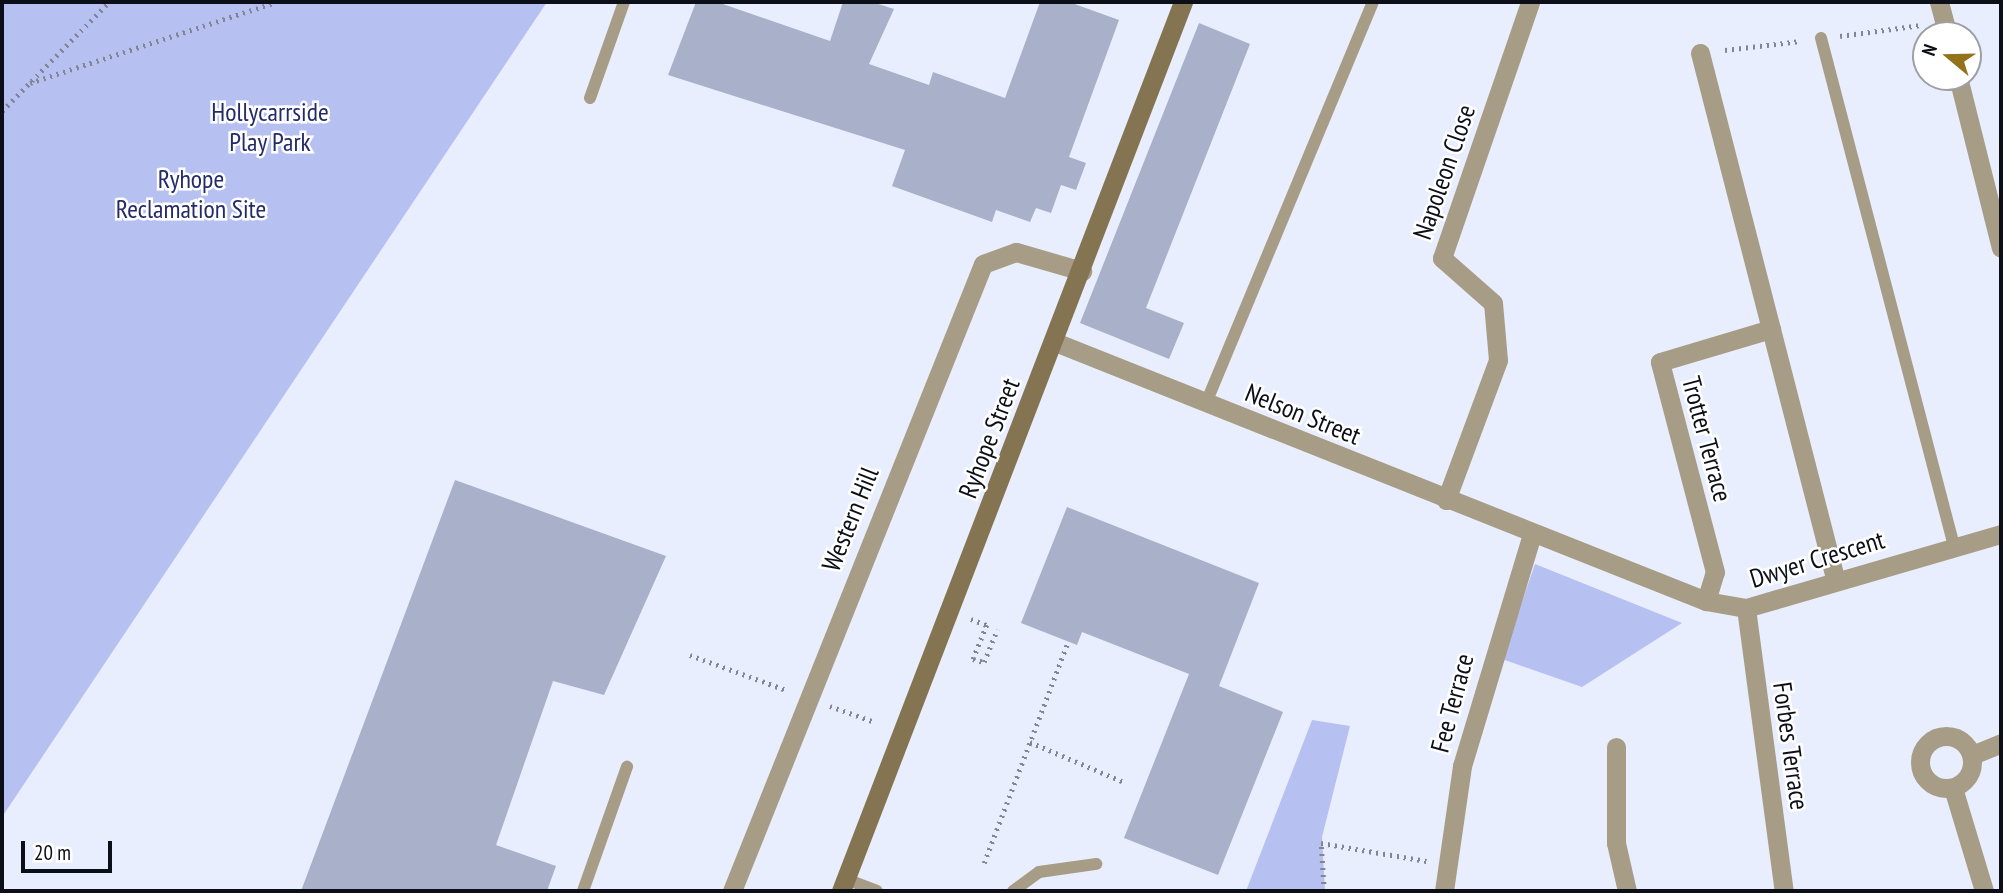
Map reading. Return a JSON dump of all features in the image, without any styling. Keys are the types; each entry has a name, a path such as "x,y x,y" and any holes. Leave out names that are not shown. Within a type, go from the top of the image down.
{"main road":[{"name":"Ryhope Street","path":"844,885 1055,342 1183,2"}],"street":[{"name":"Napoleon Close","path":"1446,499 1498,360 1493,303 1442,258 1530,2"},
{"path":"1939,2 1944,21"},
{"path":"1700,53 1835,578"},
{"path":"1962,91 2001,248"},
{"name":"Western Hill","path":"732,891 983,264 1016,252 1082,271"},
{"name":"Trotter Terrace","path":"1706,601 1715,572 1660,362 1771,329"},
{"name":"Nelson Street","path":"1055,342 1532,534"},
{"name":"Dwyer Crescent","path":"1532,534 1706,601 1746,608 1835,578 2001,534"},
{"name":"Fee Terrace","path":"1444,891 1444,864 1480,695 1532,534"},
{"name":"Forbes Terrace","path":"1746,608 1784,891"},
{"path":"1953,788 1925,778 1923,748 1950,736 1972,755"},
{"path":"1972,755 2001,743"},
{"path":"1616,747 1616,843 1627,891"},
{"path":"1953,788 1966,779 1972,755"},
{"path":"1953,788 1984,891"}],"lane":[{"path":"590,98 624,2"},
{"path":"1206,403 1373,2"},
{"path":"1822,38 1954,547"},
{"path":"583,891 627,767"},
{"path":"1013,891 1039,872 1096,864"},
{"path":"844,885 877,891"}],"path":[{"path":"2,111 109,2"},
{"path":"30,83 276,2"},
{"path":"971,620 987,625 974,659 984,662 998,630"},
{"path":"984,863 1068,642"},
{"path":"690,654 872,721"},
{"path":"1030,742 1124,782"},
{"path":"1324,891 1321,843 1444,864"}],"green space":[{"name":"Ryhope Reclamation Site","path":"2,2 547,2 2,817"},
{"path":"1535,564 1682,623 1582,687 1502,659"},
{"path":"1312,720 1350,726 1322,837 1325,891 1246,891"}],"building":[{"path":"696,2 717,2 830,41 843,2 872,2 894,9 869,64 929,85 933,72 1005,98 1040,2 1069,2 1119,20 1069,157 1086,163 1076,190 1061,185 1051,213 1036,208 1030,222 996,210 992,222 892,186 905,150 668,75"},
{"path":"1199,23 1250,44 1146,308 1184,323 1169,359 1080,323"},
{"path":"455,480 666,556 604,695 553,681 496,845 556,866 547,891 301,891"},
{"path":"1067,507 1259,583 1219,686 1283,712 1218,875 1124,838 1189,674 1082,632 1077,645 1021,623"}],"park label":[{"name":"Hollycarrside Play Park","path":"270,127"}]}
